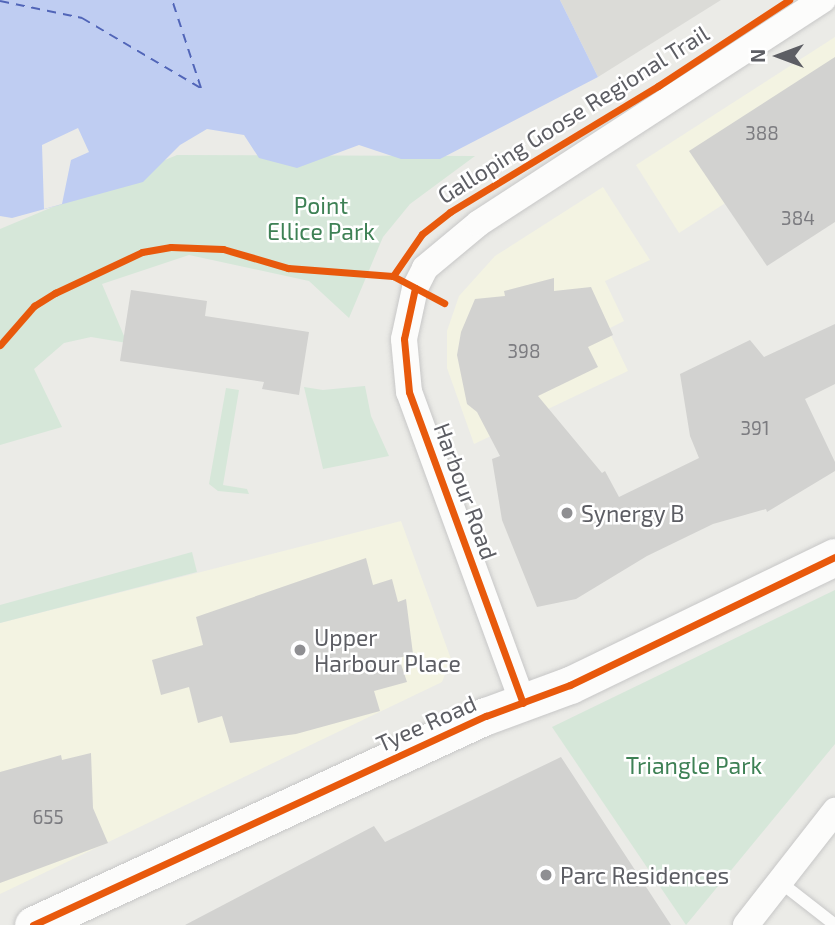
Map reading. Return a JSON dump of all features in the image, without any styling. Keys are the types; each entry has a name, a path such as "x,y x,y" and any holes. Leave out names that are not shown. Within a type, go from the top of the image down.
{"street":[{"name":"Harbour Road","path":"523,703 409,392 404,339 415,288 425,268 478,223 823,0"},
{"name":"Tyee Road","path":"33,925 523,703 570,685 835,556"},
{"path":"746,925 835,811"}],"lane":[{"path":"780,882 835,925"}],"shaded area":[{"path":"560,0 721,0 598,77"},
{"path":"835,37 835,132 679,233 636,165"},
{"path":"603,187 650,260 605,281 624,321 608,329 628,371 474,444 447,368 447,331 459,296 495,256"},
{"path":"401,521 451,659 442,682 0,894 0,623"}],"green space":[{"name":"Point Ellice Park","path":"177,155 475,156 410,204 383,237 349,318 309,281 189,255 102,284 127,343 91,337 64,343 34,369 62,427 0,445 0,229"},
{"path":"365,386 371,416 389,456 323,469 304,387 323,390"},
{"path":"226,388 239,390 223,485 247,489 249,494 218,491 209,484"},
{"path":"192,552 197,572 0,623 0,605"},
{"name":"Triangle Park","path":"835,590 835,744 686,925 552,727"}],"water":[{"path":"0,0 560,0 598,77 440,159 401,159 359,145 297,168 259,158 244,135 207,129 180,145 143,182 12,218 0,216"}],"pier":[{"path":"78,128 89,152 71,160 62,204 44,209 42,145"}],"building":[{"path":"835,57 835,222 767,266 689,151"},
{"path":"554,278 554,291 591,287 613,335 588,347 598,367 538,396 602,473 605,471 619,497 699,458 690,436 680,374 750,340 764,357 835,324 835,384 805,399 835,462 835,471 767,512 766,509 713,524 647,556 576,599 537,607 502,520 492,459 500,456 477,412 467,404 457,355 461,332 475,299 505,296 504,291"},
{"path":"131,290 207,301 205,316 309,332 299,395 262,389 264,382 120,361"},
{"name":"Upper Harbour Place","path":"366,558 373,585 392,579 398,602 406,599 413,654 399,658 407,682 374,691 380,711 296,734 230,743 222,716 198,723 189,687 161,695 152,660 203,645 196,617"},
{"path":"91,753 93,808 108,843 0,883 0,772 61,755 62,760"},
{"path":"561,757 671,925 185,925 374,826 385,842"}],"ferry route":[{"path":"0,1 82,18 201,88 172,0"}],"cycle path":[{"name":"Galloping Goose Regional Trail","path":"393,276 422,234 450,212 658,86 789,0"},
{"path":"0,345 34,306 55,293 142,252 171,247 223,249 288,268 393,276 444,303"},
{"path":"415,288 404,339 409,392 523,703"},
{"path":"33,925 486,716 570,685 835,557"}],"place":[{"name":"Synergy B","path":"567,513"},
{"name":"Upper Harbour Place","path":"300,650"},
{"name":"Parc Residences","path":"546,875"}]}
